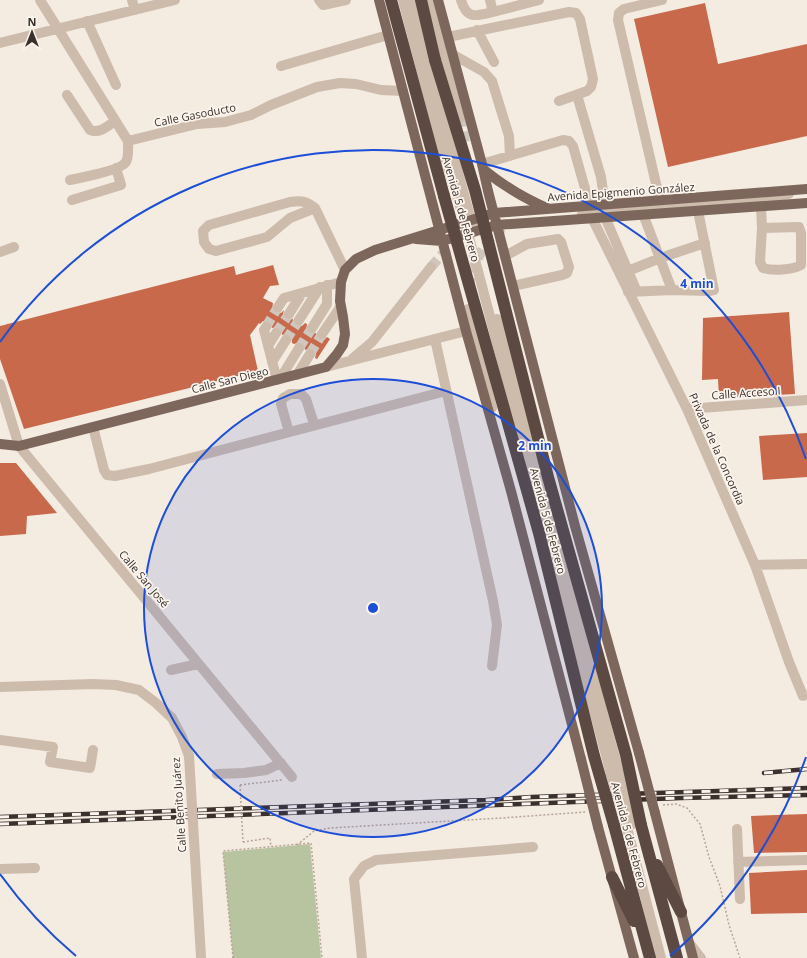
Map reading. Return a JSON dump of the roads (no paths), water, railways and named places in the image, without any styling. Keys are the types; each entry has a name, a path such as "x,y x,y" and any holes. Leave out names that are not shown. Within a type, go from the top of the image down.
{"highway":[{"name":"Avenida 5 de Febrero","path":"391,0 444,196 539,533 594,756 628,824 647,846 677,958"},
{"name":"Avenida 5 de Febrero","path":"421,0 435,60 474,190 548,478 626,755 628,824 645,943 650,958"},
{"path":"647,846 681,912"},
{"path":"612,877 645,943"}],"main road":[{"path":"379,0 466,331 511,491 598,827 634,958"},
{"path":"438,0 483,167 577,533 659,826 693,958"},
{"path":"483,167 510,190 548,213"},
{"name":"Avenida Epigmenio González","path":"345,270 356,259 374,250 494,213 548,213 590,206 807,190"},
{"path":"411,239 442,241 497,225 807,203"},
{"path":"514,212 508,218 511,223 514,224"},
{"path":"326,367 338,354 343,345 344,328 340,301 341,282 345,270"},
{"name":"Calle San Diego","path":"0,444 18,446 326,367"}],"street":[{"path":"40,0 128,141 126,161 124,164 116,168 70,180"},
{"path":"0,43 88,21 133,5 175,0"},
{"path":"319,0 323,5 346,0"},
{"path":"403,0 441,145 468,221"},
{"path":"412,0 471,233 628,824 661,958"},
{"path":"430,0 461,118"},
{"path":"461,0 468,14 476,16 539,0"},
{"path":"490,0 493,12"},
{"path":"660,201 618,20 619,13 624,9 662,0"},
{"path":"448,37 569,12 576,13 580,19 593,79 591,87 587,91 559,101"},
{"path":"88,21 116,85"},
{"path":"477,30 494,62"},
{"path":"281,66 388,35"},
{"path":"452,54 484,72 492,81 509,136 510,156"},
{"name":"Calle Gasoducto","path":"128,141 197,124 225,122 251,115 271,105 318,87 340,83 356,84 381,90 403,91"},
{"path":"67,95 90,130 95,132 115,121"},
{"path":"577,95 601,177 605,205"},
{"path":"483,167 510,156 563,140 568,141 573,146 590,206"},
{"path":"72,200 121,185 116,168"},
{"path":"548,213 762,199 807,190"},
{"path":"314,208 290,218 267,236 216,251 208,249 204,242 203,231 209,225 290,202 307,202 314,208 345,270"},
{"path":"761,207 762,228 760,262 763,268 796,268 801,265 801,233 799,227 762,228"},
{"path":"605,217 628,271 632,292 672,290 709,291 714,290 698,210"},
{"path":"643,214 672,290"},
{"name":"Privada de la Concordia","path":"592,218 632,292 687,409 755,565 789,662 803,696"},
{"path":"505,256 528,244 558,239 561,242 569,267 567,273 562,275 513,286"},
{"path":"628,271 660,258 705,243"},
{"path":"0,252 14,248"},
{"path":"349,361 372,342 431,267"},
{"path":"278,307 284,298 341,282"},
{"path":"324,286 329,325"},
{"path":"299,320 324,286"},
{"path":"289,314 302,292"},
{"path":"312,328 327,304"},
{"path":"322,334 341,306"},
{"path":"468,309 511,491"},
{"path":"266,327 264,330 278,379"},
{"name":"Calle San Diego","path":"326,367 466,331"},
{"path":"268,346 276,333"},
{"path":"435,339 493,601 497,625 492,666"},
{"path":"272,362 286,340"},
{"path":"278,379 299,348"},
{"path":"297,375 310,354"},
{"name":"Calle San José","path":"0,384 18,446 292,777"},
{"path":"93,427 104,470 108,475 115,476 149,469 314,424 446,391"},
{"path":"289,432 281,404 283,398 290,394 301,394 306,399 314,424"},
{"name":"Calle Acceso I","path":"687,409 807,400"},
{"path":"755,565 807,564"},
{"path":"171,670 198,664"},
{"name":"Calle Benito Juárez","path":"0,687 93,684 116,685 138,690 156,703 172,718 182,736 188,756 201,957"},
{"path":"0,740 53,747 50,762 90,768 93,750"},
{"path":"217,774 244,773 266,770 281,763"},
{"path":"628,824 668,958"},
{"path":"737,829 740,899"},
{"path":"362,958 354,879 364,866 376,860 533,846"},
{"path":"738,862 807,860"},
{"path":"0,869 35,868"},
{"path":"690,944 701,958"}],"tunnel":[{"path":"461,117 465,143"},
{"path":"469,287 470,279 480,253 491,238 504,227"},
{"path":"431,267 452,243 456,231"},
{"path":"266,327 278,307"},
{"path":"276,333 289,314"},
{"path":"286,340 299,320"},
{"path":"299,348 312,328"},
{"path":"310,354 322,334"}],"railway":[{"path":"764,773 807,769"},
{"path":"0,817 807,788"},
{"path":"0,824 681,798 807,795"}]}
